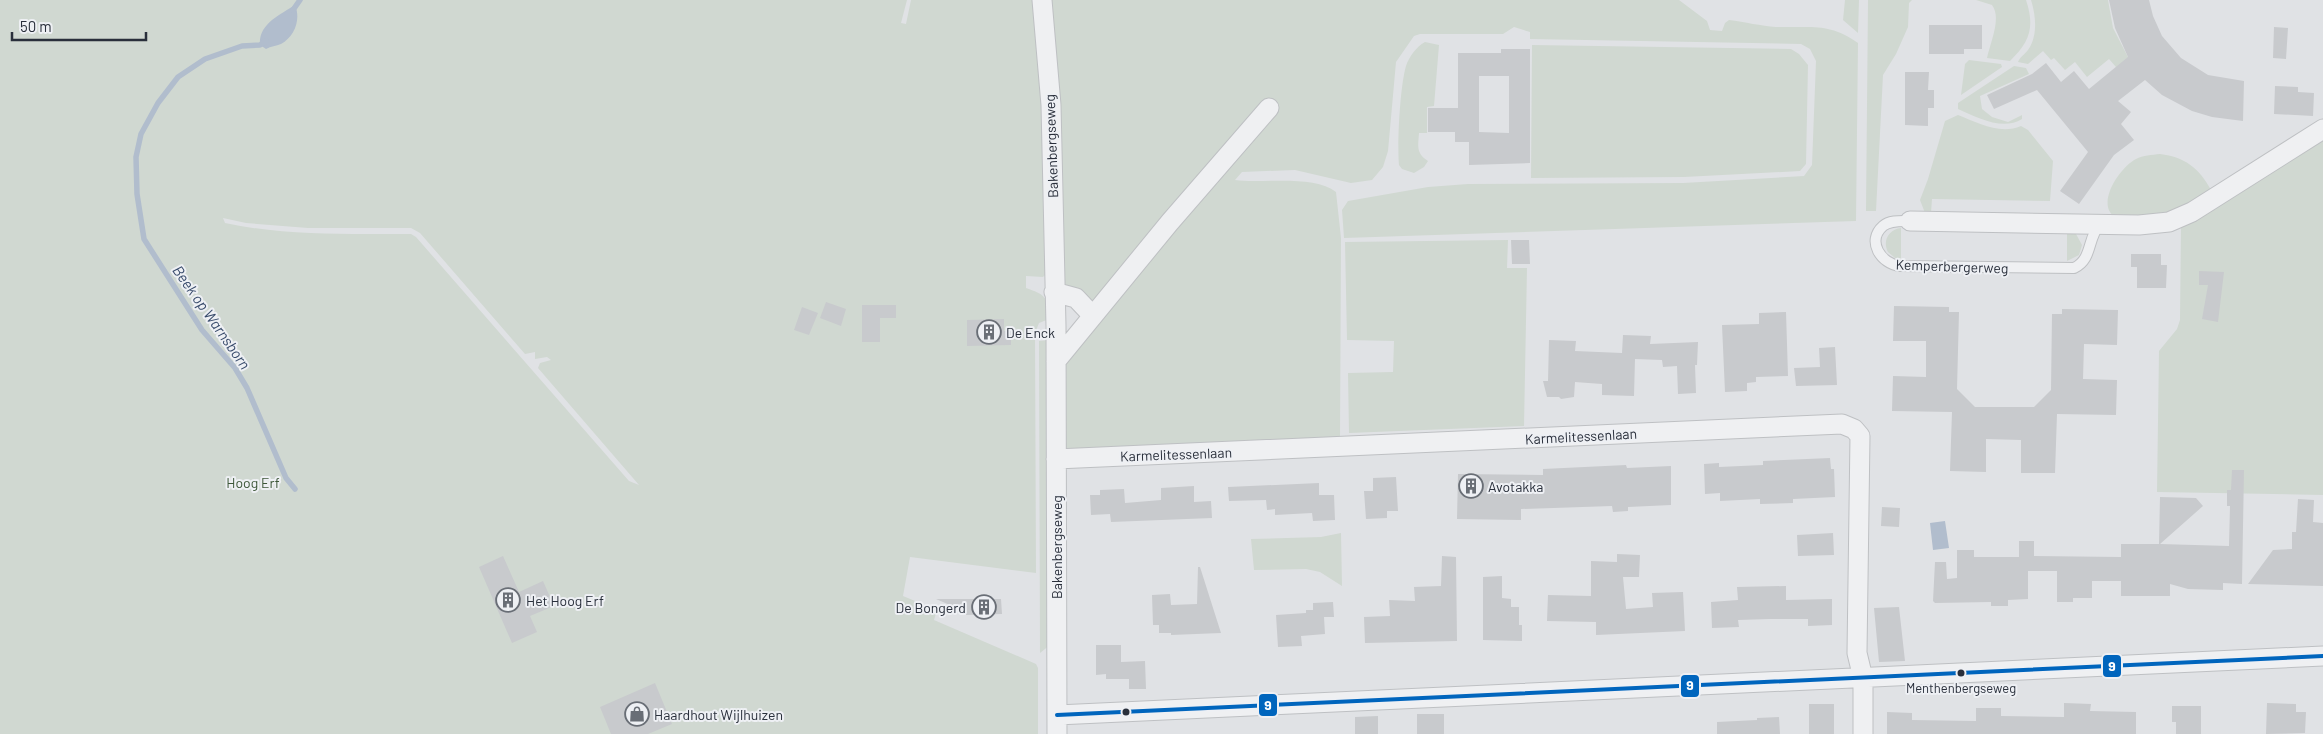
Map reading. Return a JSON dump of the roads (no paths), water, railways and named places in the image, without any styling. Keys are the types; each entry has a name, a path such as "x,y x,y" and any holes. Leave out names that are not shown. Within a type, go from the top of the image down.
{"street":[{"name":"Bakenbergseweg","path":"1042,0 1051,105 1056,361 1057,725"},
{"path":"1056,361 1170,222 1269,108"},
{"name":"Kemperbergerweg","path":"1910,221 2154,224 2180,218 2207,204 2323,129"},
{"path":"1054,292 1076,298 1093,316"},
{"name":"Karmelitessenlaan","path":"1056,459 1842,424 1854,429 1860,436 1857,653 1863,678"},
{"path":"1057,725 1863,678 2323,656"},
{"path":"1862,734 1863,678"}],"lane":[{"name":"Kemperbergerweg","path":"1910,221 1889,223 1882,227 1878,234 1878,253 1888,264 1900,266 2074,268 2080,265 2087,257 2092,237 2100,224"}],"water":[{"path":"295,5 297,10 296,27 286,41 266,49 260,45 260,38 266,26"},
{"path":"1945,521 1949,548 1933,550 1930,523"}],"waterway":[{"name":"Beek op Warnsborn","path":"293,10 300,0"},
{"name":"Beek op Warnsborn","path":"266,41 260,45 242,46 205,59 178,77 158,103 141,134 136,157 137,194 144,239 202,330 235,368 247,388 286,478 295,489"}],"place":[{"name":"De Enck","path":"989,332"},
{"name":"Avotakka","path":"1471,486"},
{"name":"Het Hoog Erf","path":"508,600"},
{"name":"De Bongerd","path":"984,607"},
{"name":"Menthenbergseweg","path":"1961,673"},
{"name":"Haardhout Wijlhuizen","path":"637,714"}],"park label":[{"name":"Hoog Erf","path":"253,482"}]}
